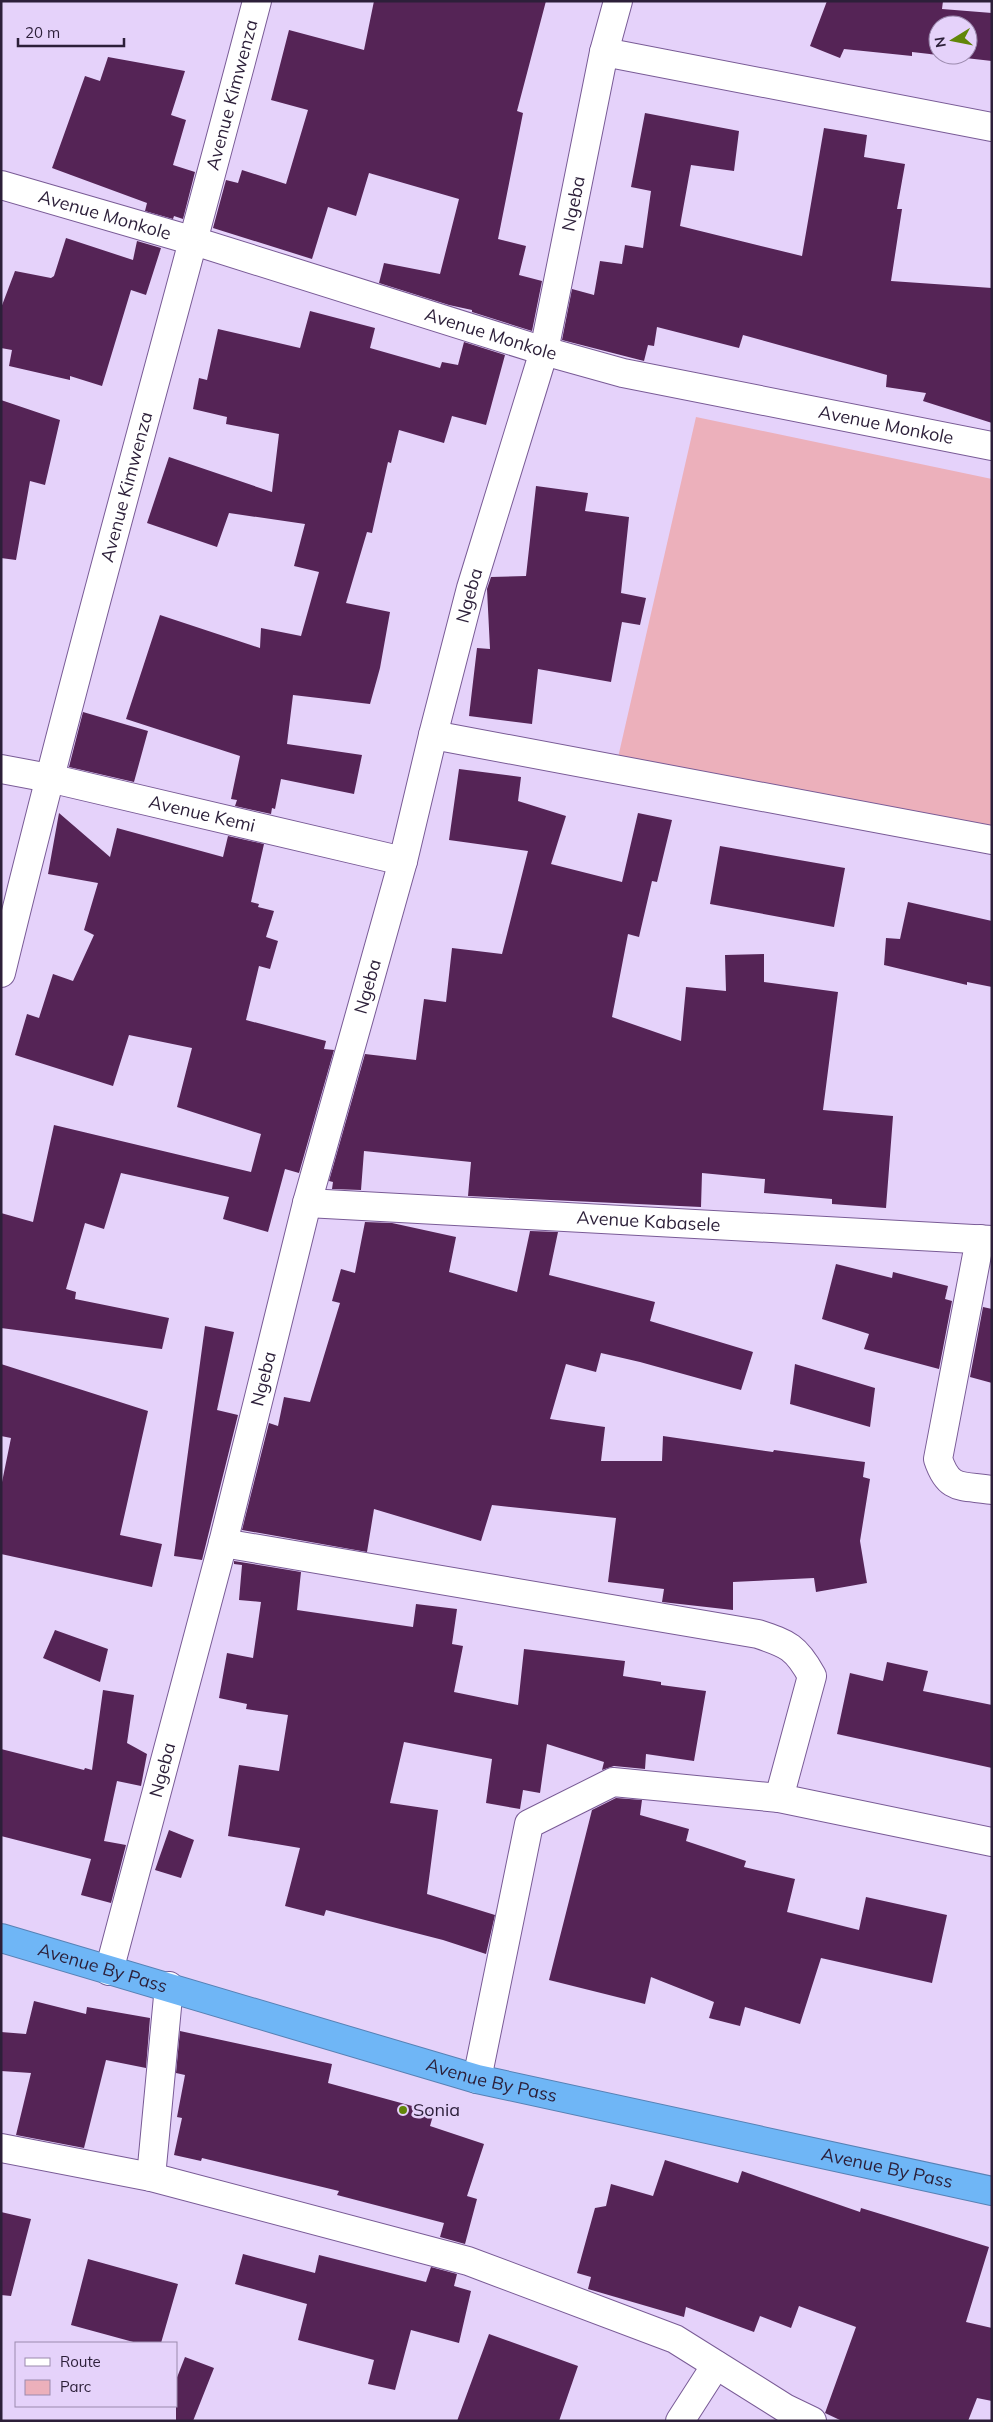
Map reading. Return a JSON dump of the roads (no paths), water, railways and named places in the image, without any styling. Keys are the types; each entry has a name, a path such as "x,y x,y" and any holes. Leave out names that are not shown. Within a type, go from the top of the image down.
{"highway":[{"name":"Avenue By Pass","path":"1,1938 109,1971 169,1986 477,2079 992,2191"}],"street":[{"name":"Avenue Kimwenza","path":"1,973 49,778 257,1"},
{"name":"Ngeba","path":"109,1971 222,1543 307,1203 403,861 471,588 544,351 604,52 618,1"},
{"path":"604,52 992,126"},
{"name":"Avenue Monkole","path":"1,185 194,241 544,351 623,373 992,446"},
{"path":"433,735 992,840"},
{"name":"Avenue Kemi","path":"1,769 49,778 403,861"},
{"name":"Avenue Kabasele","path":"307,1203 986,1240"},
{"path":"986,1240 938,1460 944,1477 953,1484 992,1490"},
{"path":"222,1543 748,1632 787,1644 802,1658 812,1676 779,1798"},
{"path":"477,2079 529,1824 613,1782 779,1798 992,1842"},
{"path":"151,2177 169,1986"},
{"path":"1,2148 151,2177 468,2261 675,2339 785,2408 812,2421"},
{"path":"680,2421 716,2365"}],"place":[{"name":"Sonia","path":"403,2110"}]}
